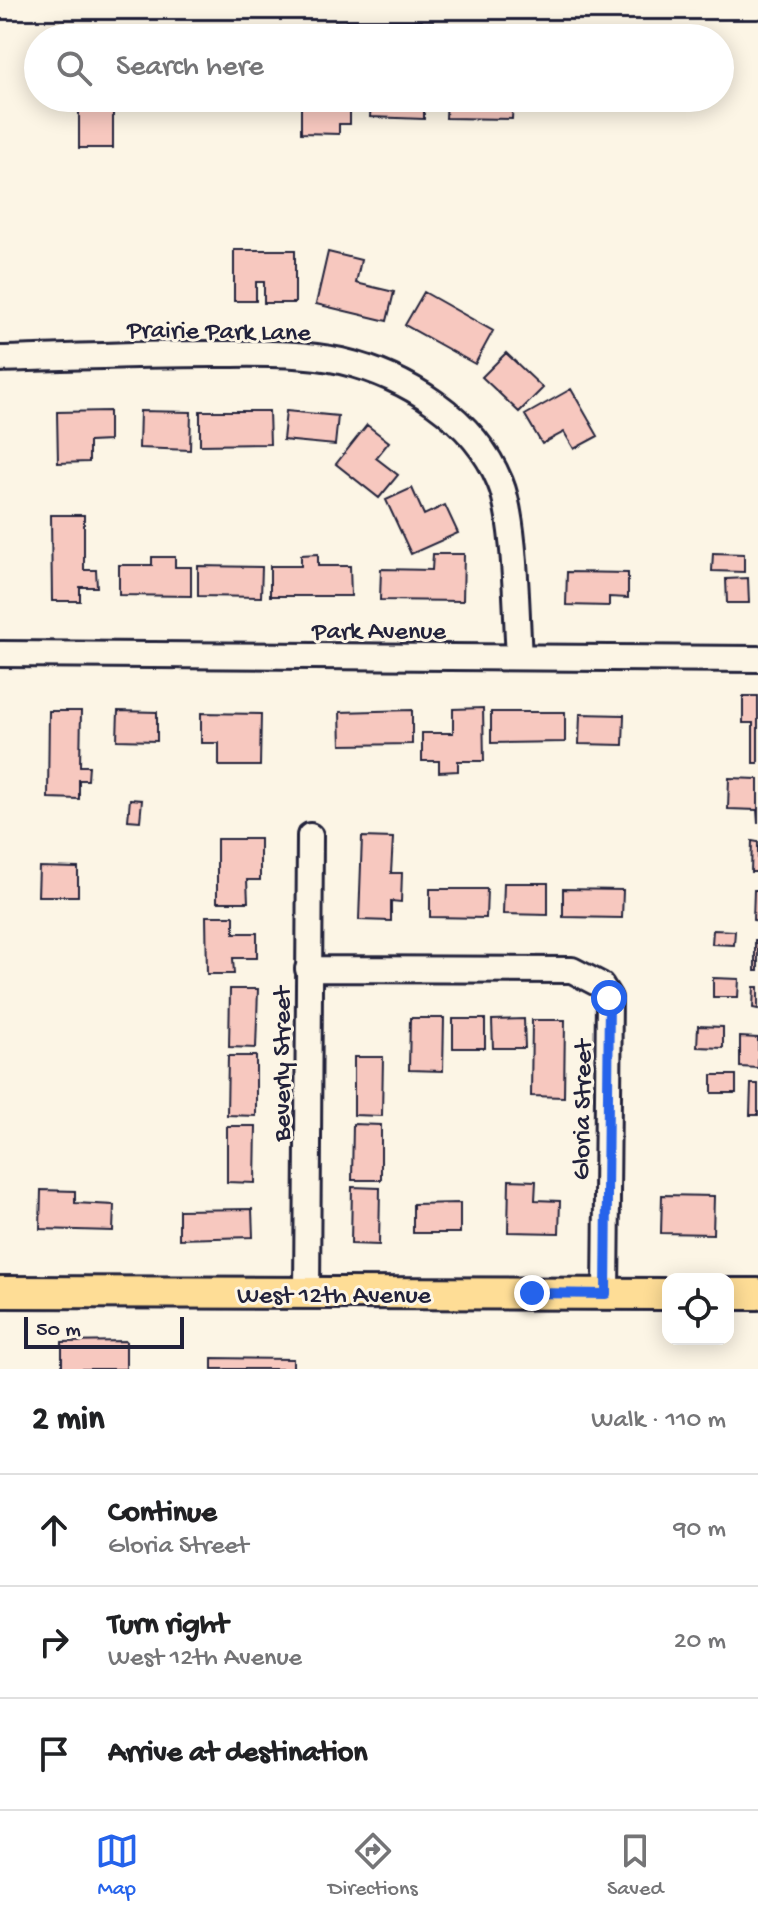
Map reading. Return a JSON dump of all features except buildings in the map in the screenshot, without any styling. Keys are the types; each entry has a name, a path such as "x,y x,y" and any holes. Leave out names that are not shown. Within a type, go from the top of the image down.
{"main road":[{"name":"West 12th Avenue","path":"0,1292 662,1294"},
{"path":"734,1294 758,1294"}],"street":[{"path":"0,6 758,6"},
{"name":"Prairie Park Lane","path":"0,359 261,354 324,359 387,375 436,403 469,433 501,482 510,536 519,657"},
{"name":"Park Avenue","path":"0,654 758,659"},
{"name":"Beverly Street","path":"307,1293 310,836"},
{"name":"Gloria Street","path":"308,969 572,970 601,985 609,998 606,1294"}],"route":[{"path":"532,1293 606,1294 609,998"}]}
